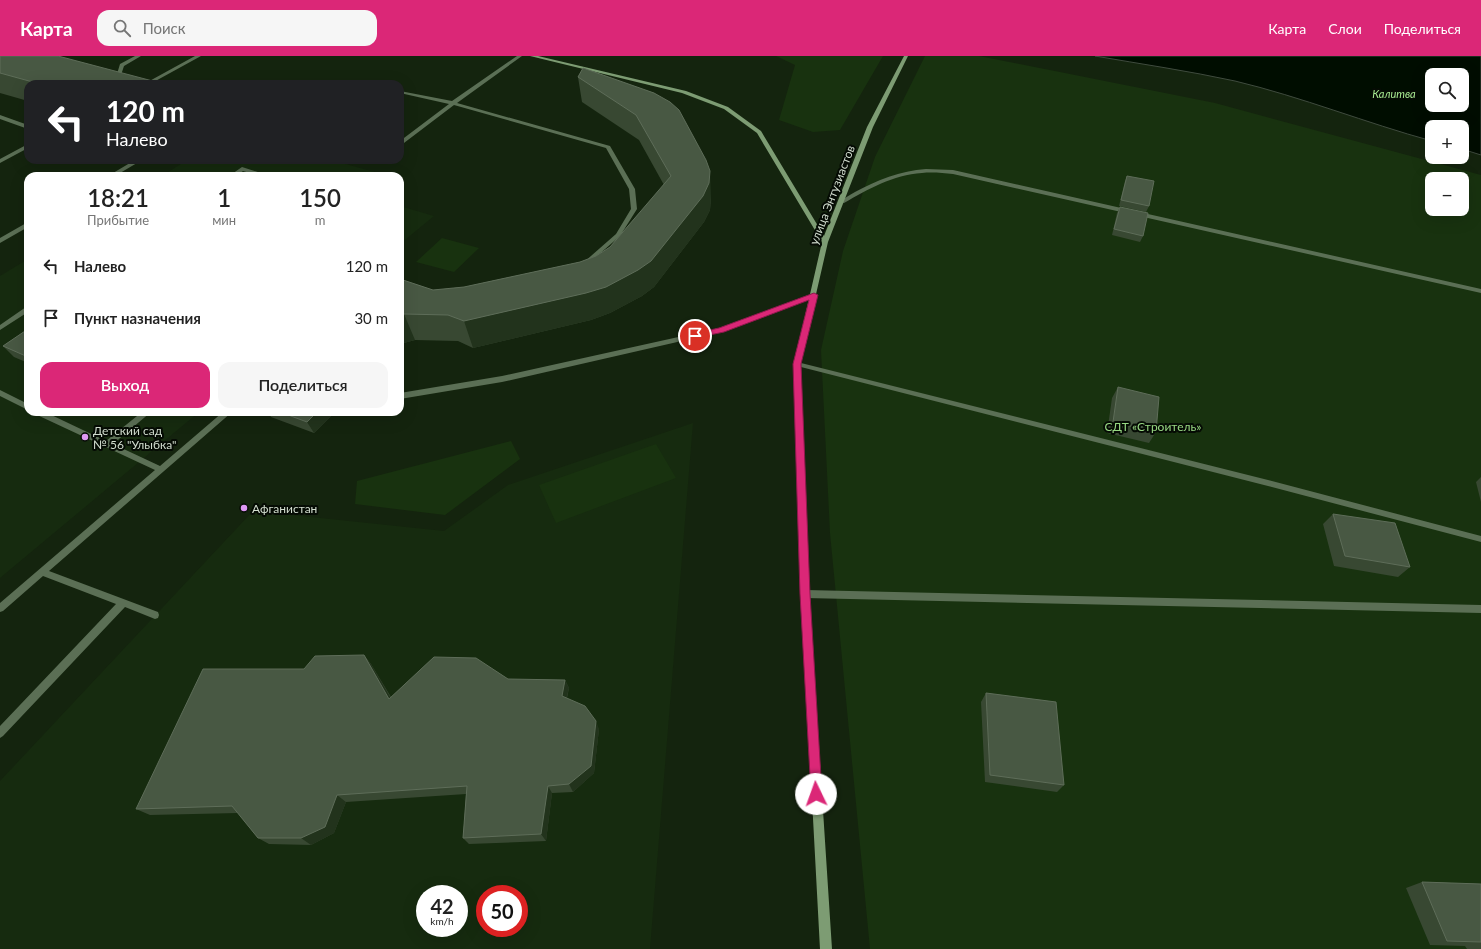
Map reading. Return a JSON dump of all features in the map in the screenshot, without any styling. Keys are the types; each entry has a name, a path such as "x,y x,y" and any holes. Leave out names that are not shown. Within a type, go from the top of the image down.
{"main road":[{"path":"532,56 684,92 726,108 759,132 825,242"},
{"name":"улица Энтузиастов","path":"826,949 805,594 797,364 825,242 842,202 870,127 906,56"}],"lane":[{"path":"117,80 122,65 139,56"},
{"path":"154,80 199,56"},
{"path":"404,141 453,103 520,56"},
{"path":"404,93 453,103 608,147 632,189 634,209 618,235 584,266"},
{"path":"0,117 24,126"},
{"path":"0,161 24,148"},
{"path":"118,172 132,164"},
{"path":"238,172 242,169 252,172"},
{"path":"842,202 870,186 893,177 921,171 953,172 1481,291"},
{"path":"0,241 24,226"},
{"path":"404,395 502,379 721,330 814,295"},
{"path":"0,328 24,312"},
{"path":"797,364 1264,482 1481,539"},
{"path":"0,393 24,405"},
{"path":"46,416 161,470"},
{"path":"106,445 142,416"},
{"path":"0,608 223,416"},
{"path":"42,572 155,615"},
{"path":"805,594 1395,606 1481,610"},
{"path":"0,733 123,603"}],"shaded area":[{"path":"181,164 346,164 375,172 168,172"},
{"path":"404,207 434,216 404,241"},
{"name":"Детский сад № 56 \"Улыбка\"","path":"24,261 24,416 194,416 0,578 0,276"},
{"path":"693,423 650,949 0,949 0,781 253,511 444,531 508,485"}],"green space":[{"path":"776,56 883,56 840,130 813,132 779,120 795,65"},
{"name":"СДТ «Строитель»","path":"925,56 979,56 1215,103 1425,160 1425,164 1440,164 1481,175 1481,949 870,949 830,533 821,350 843,251 875,157"},
{"path":"442,238 479,248 454,272 416,262"},
{"path":"511,441 520,459 445,515 355,504 357,481"},
{"path":"656,444 676,478 556,523 539,485"}],"water":[{"name":"Калитва","path":"1095,56 1481,56 1481,155 1469,151 1469,120 1425,120 1425,139 1260,87 1183,71"}],"building":[{"path":"0,56 58,56 149,80 25,80 0,73"},
{"path":"583,68 654,93 670,102 679,110 706,160 710,171 709,183 703,196 651,261 638,270 606,287 464,321 448,315 404,314 404,280 433,290 464,287 580,262 596,256 610,247 671,176 636,115 578,77"},
{"path":"1127,176 1154,181 1149,206 1121,200"},
{"path":"1120,207 1148,213 1143,236 1114,229"},
{"path":"24,332 24,355 3,346"},
{"path":"1118,387 1159,397 1156,432 1113,422"},
{"path":"291,416 313,416 307,422"},
{"path":"1333,514 1395,523 1410,567 1345,556"},
{"path":"364,655 389,699 434,657 476,658 508,679 565,680 562,696 585,706 596,721 591,766 569,784 548,786 541,834 463,838 467,786 337,795 325,827 301,838 258,838 232,806 136,809 203,669 304,669 315,656"},
{"path":"986,693 1056,702 1064,785 990,775"},
{"path":"1422,882 1481,884 1481,942 1447,941"}],"place":[{"name":"Детский сад № 56 \"Улыбка\"","path":"85,437"},
{"name":"Афганистан","path":"244,508"}],"route":[{"path":"695,336 721,330 814,295 797,364 805,594 816,794"}]}
